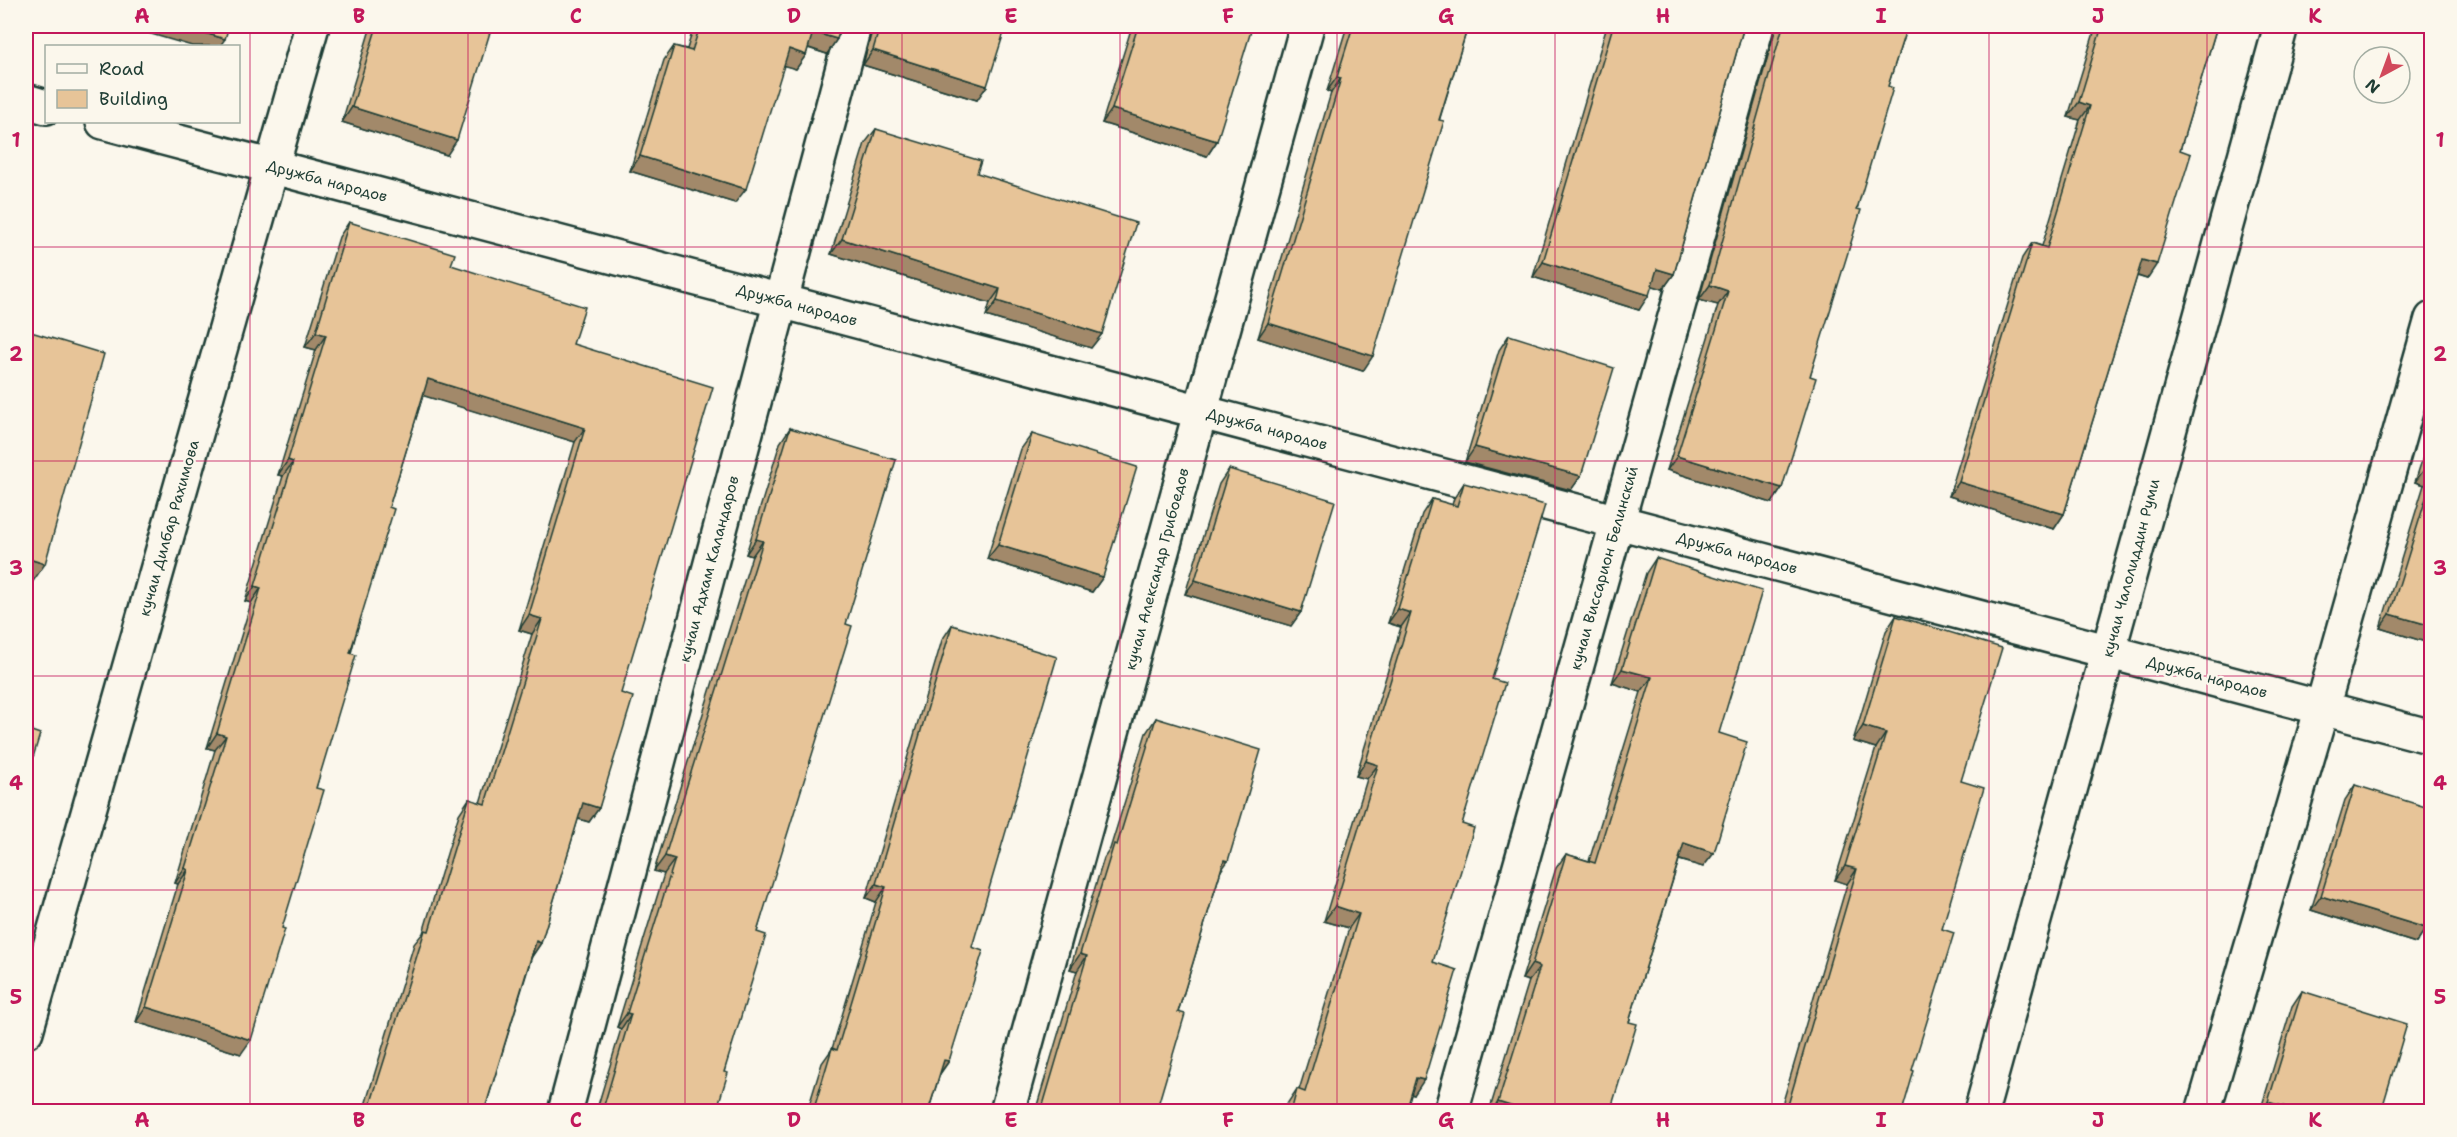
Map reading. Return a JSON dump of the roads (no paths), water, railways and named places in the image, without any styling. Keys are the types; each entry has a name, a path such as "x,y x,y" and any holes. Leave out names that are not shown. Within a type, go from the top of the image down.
{"street":[{"name":"кучаи Дилбар Рахимова","path":"26,1031 312,26"},
{"name":"кучаи Адхам Каландаров","path":"565,1112 854,26"},
{"name":"кучаи Александр Грибоедов","path":"1007,1112 1307,26"},
{"name":"кучаи Виссарион Белинский","path":"1451,1112 1757,26"},
{"name":"кучаи Чалолиддин Руми","path":"1981,1112 2281,26"},
{"path":"26,101 45,107"},
{"name":"Дружба народов","path":"107,123 2432,736"},
{"path":"2203,1112 2322,708 2432,319"}]}
